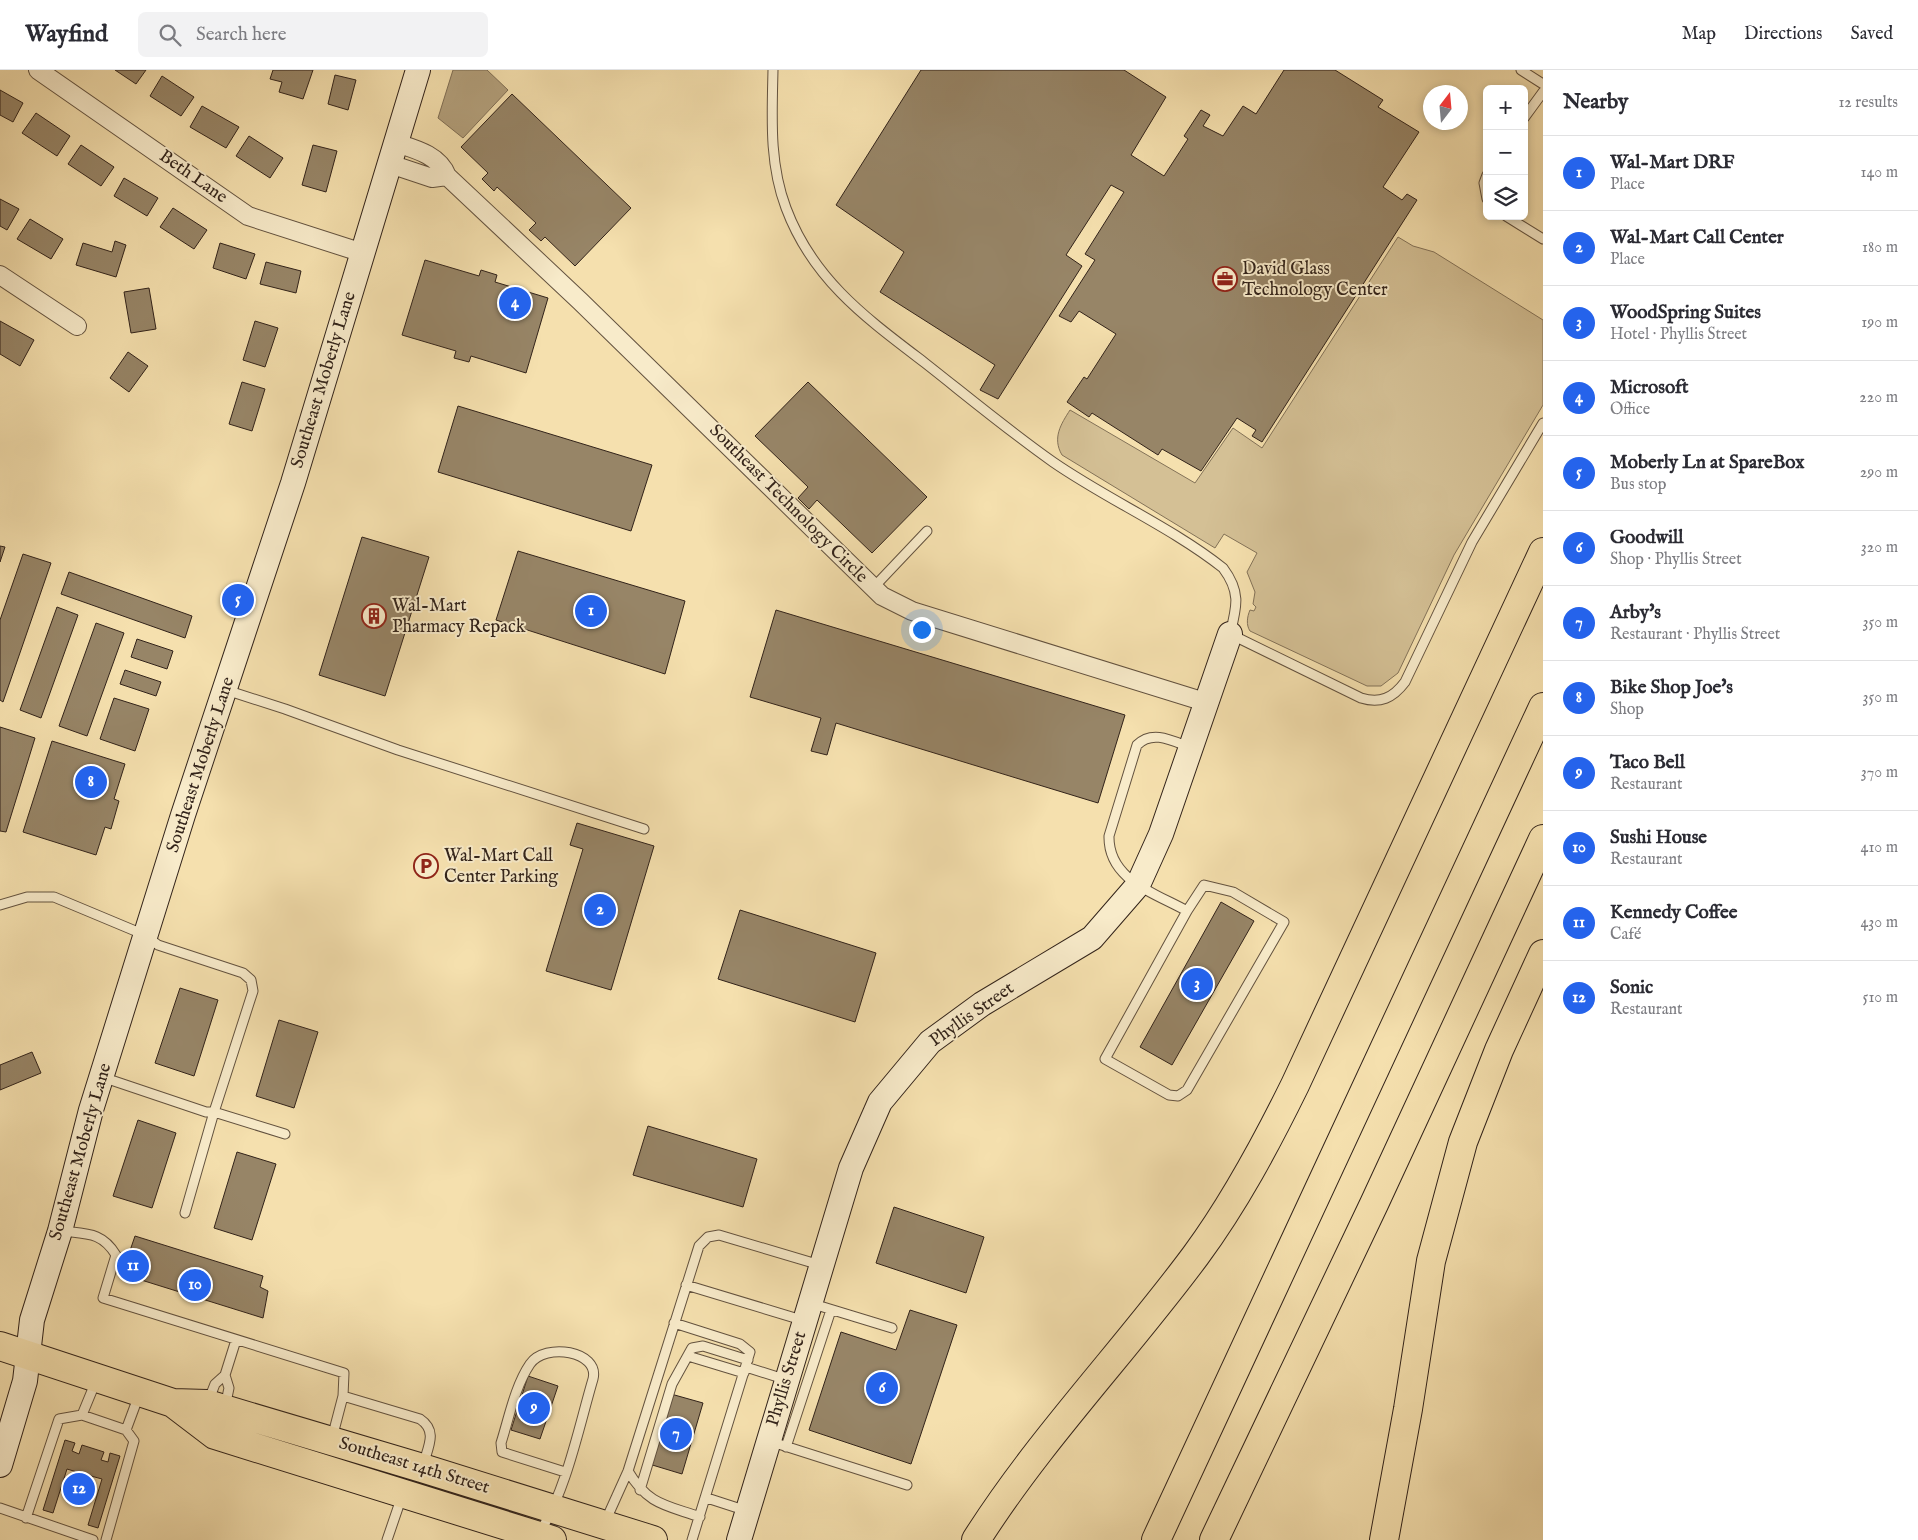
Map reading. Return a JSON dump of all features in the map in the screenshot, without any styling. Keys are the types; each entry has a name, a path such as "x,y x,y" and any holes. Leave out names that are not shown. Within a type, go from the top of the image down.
{"main road":[{"path":"976,1540 1035,1459 1196,1254 1250,1171 1295,1085 1543,552"},
{"path":"1528,738 1543,686"},
{"path":"1156,1540 1543,707"},
{"path":"1214,1540 1374,1204 1543,839"},
{"path":"1384,1540 1408,1409 1431,1261 1463,1142 1499,1050 1543,954"},
{"name":"Southeast 14th Street","path":"0,1346 173,1402 215,1407 422,1468 653,1540"},
{"name":"Southeast 14th Street","path":"173,1402 215,1434 545,1538"}],"street":[{"name":"Beth Lane","path":"38,70 248,216 363,253"},
{"name":"Southeast Moberly Lane","path":"0,1465 25,1382 34,1312 60,1231 101,1076 145,935 293,483 418,70"},
{"name":"Southeast Technology Circle","path":"392,154 432,178 447,176 602,321 873,588 890,601 912,611 1205,702"},
{"path":"0,275 77,326"},
{"name":"Phyllis Street","path":"738,1540 747,1511 777,1444 787,1380 815,1311 822,1266 851,1168 880,1102 930,1042 982,1004 1092,938 1138,885 1160,834 1230,634"}],"lane":[{"path":"773,70 774,168 794,227 821,273 851,305 873,323 1054,462 1223,568 1237,594 1237,605 1230,634 1361,698 1373,701 1390,697 1405,682 1472,542 1543,423"},
{"path":"1522,70 1543,84"},
{"path":"1528,113 1543,92"},
{"path":"1512,220 1543,239"},
{"path":"873,588 927,531"},
{"path":"226,690 398,750 644,829"},
{"path":"1187,910 1138,885 1117,868 1109,846 1109,836 1132,756 1137,745 1144,738 1153,736 1165,738 1189,747"},
{"path":"1204,885 1214,886 1233,892 1284,922 1186,1090 1178,1096 1169,1095 1105,1059 1187,910 1204,885"},
{"path":"0,905 27,898 54,897 145,935 158,946 243,973 251,980 253,992 214,1112 185,1213"},
{"path":"101,1076 206,1112 214,1112 284,1134"},
{"path":"60,1231 94,1235 105,1240 110,1245 116,1255 103,1298 344,1373 343,1396 331,1441"},
{"path":"604,1525 628,1472 699,1246 713,1234 822,1266"},
{"path":"686,1285 892,1328"},
{"path":"815,1311 777,1444 907,1485"},
{"path":"674,1323 740,1344 750,1352 707,1498 692,1540"},
{"path":"215,1407 215,1384 225,1374 236,1340"},
{"path":"640,1490 672,1384 692,1348 703,1346 746,1367"},
{"path":"545,1538 554,1509 595,1372 593,1366 585,1359 557,1350 546,1352 531,1362 520,1384 501,1443 502,1452 508,1456 565,1472"},
{"path":"688,1356 746,1367 787,1380"},
{"path":"215,1407 229,1388 225,1374"},
{"path":"82,1415 97,1378"},
{"path":"126,1430 140,1392"},
{"path":"343,1396 420,1420 427,1424 431,1436 422,1468"},
{"path":"26,1518 59,1419 82,1415 126,1430 134,1441 106,1540"},
{"path":"628,1472 640,1490 651,1499 700,1517"},
{"path":"387,1540 402,1493"},
{"path":"707,1498 747,1511"},
{"path":"0,1508 93,1540"}],"shaded area":[{"path":"453,70 487,70 508,90 463,138 438,118"},
{"path":"1398,237 1413,246 1434,252 1543,320 1543,405 1454,555 1398,673 1381,686 1367,686 1250,631 1247,624 1248,615 1250,610 1254,611 1256,607 1253,604 1255,592 1247,572 1257,553 1224,534 1215,548 1062,455 1059,449 1058,437 1061,426 1070,410 1195,483 1233,428 1262,448"}],"building":[{"path":"115,70 146,70 136,84"},
{"path":"273,70 313,70 303,99 279,92 282,82 270,79"},
{"name":"David Glass Technology Center","path":"921,70 1124,70 1166,97 1131,155 1164,176 1188,139 1184,136 1201,110 1210,115 1203,126 1223,136 1243,106 1256,114 1284,70 1335,70 1383,100 1378,107 1419,132 1383,187 1402,200 1407,194 1417,200 1262,442 1252,436 1256,430 1237,418 1201,471 1162,449 1158,455 1092,413 1089,417 1067,402 1084,377 1087,379 1116,334 1079,311 1071,322 1059,316 1095,260 1085,254 1124,192 1111,185 1066,255 1082,266 998,399 980,390 995,365 880,292 904,252 836,205"},
{"path":"335,75 356,80 348,110 328,104"},
{"path":"162,76 194,97 181,116 150,96"},
{"path":"0,90 23,103 13,122 0,115"},
{"path":"512,94 631,208 575,266 545,237 541,241 529,230 536,223 497,187 494,191 482,179 488,173 461,147"},
{"path":"202,106 239,127 226,148 190,127"},
{"path":"36,113 70,136 57,156 22,133"},
{"path":"249,136 283,158 270,178 236,156"},
{"path":"81,145 114,167 101,186 68,164"},
{"path":"313,145 337,151 326,192 302,185"},
{"path":"124,178 158,198 147,216 114,196"},
{"path":"0,199 19,209 7,230 0,226"},
{"path":"173,208 207,230 194,249 160,227"},
{"path":"30,219 63,239 51,259 17,239"},
{"path":"115,241 126,245 116,277 76,265 83,243 112,252"},
{"path":"220,243 255,254 246,279 213,268"},
{"path":"425,260 479,276 481,270 497,275 495,282 548,298 526,373 471,356 469,362 454,358 456,351 402,335"},
{"path":"266,262 301,271 296,293 260,284"},
{"path":"149,288 156,329 131,333 124,292"},
{"path":"0,321 34,340 20,366 0,354"},
{"path":"255,321 278,328 265,367 243,360"},
{"path":"128,352 148,366 129,392 110,378"},
{"path":"242,382 265,389 252,431 229,424"},
{"path":"808,382 927,497 872,553 817,500 809,509 798,498 808,487 755,436"},
{"path":"458,406 652,465 631,531 438,472"},
{"name":"Wal-Mart Pharmacy Repack","path":"362,537 429,557 385,696 319,675"},
{"path":"0,546 5,547 0,562"},
{"path":"518,551 685,601 665,674 496,620"},
{"path":"23,554 51,563 3,702 0,700 0,620"},
{"path":"69,572 192,616 185,638 61,594"},
{"path":"57,607 78,615 41,718 20,710"},
{"path":"776,610 1125,715 1098,803 836,723 827,755 811,751 821,718 750,697"},
{"path":"96,623 124,633 87,736 59,726"},
{"path":"137,639 173,651 167,669 131,657"},
{"path":"125,670 161,682 156,696 120,684"},
{"path":"114,698 149,709 135,751 100,739"},
{"path":"0,727 35,738 6,832 0,831"},
{"path":"52,741 125,764 114,799 119,801 111,829 105,827 96,855 23,832"},
{"path":"577,823 654,846 611,990 546,971 583,849 570,845"},
{"path":"1221,902 1254,921 1172,1065 1140,1047"},
{"path":"740,910 876,953 855,1022 718,979"},
{"path":"180,988 218,1000 194,1076 155,1063"},
{"path":"279,1020 318,1032 294,1108 256,1096"},
{"path":"32,1052 41,1073 0,1090 0,1065"},
{"path":"138,1120 176,1133 152,1208 113,1196"},
{"path":"648,1126 757,1159 743,1207 633,1175"},
{"path":"237,1152 276,1164 252,1240 214,1228"},
{"path":"894,1207 984,1237 966,1293 876,1263"},
{"path":"135,1236 263,1276 260,1287 268,1291 263,1318 122,1274"},
{"path":"910,1310 957,1325 911,1464 809,1430 841,1332 896,1350"},
{"path":"528,1376 558,1386 540,1439 511,1430"},
{"path":"671,1394 703,1403 682,1474 649,1464"},
{"path":"65,1440 75,1443 72,1451 79,1454 82,1445 104,1452 101,1460 108,1462 110,1453 120,1456 98,1528 88,1525 102,1479 91,1476 83,1504 68,1499 77,1472 67,1469 53,1513 43,1510"}],"place":[{"name":"David Glass Technology Center","path":"1225,279"},
{"name":"Microsoft","path":"515,303"},
{"name":"Moberly Ln at SpareBox","path":"238,600"},
{"name":"Wal-Mart DRF","path":"591,611"},
{"name":"Wal-Mart Pharmacy Repack","path":"374,616"},
{"name":"Bike Shop Joe's","path":"91,782"},
{"name":"Wal-Mart Call Center Parking","path":"426,866"},
{"name":"Wal-Mart Call Center","path":"600,910"},
{"name":"WoodSpring Suites","path":"1197,984"},
{"name":"Kennedy Coffee","path":"133,1266"},
{"name":"Sushi House","path":"195,1285"},
{"name":"Goodwill","path":"882,1388"},
{"name":"Taco Bell","path":"534,1408"},
{"name":"Arby's","path":"676,1434"},
{"name":"Sonic","path":"79,1489"}]}
